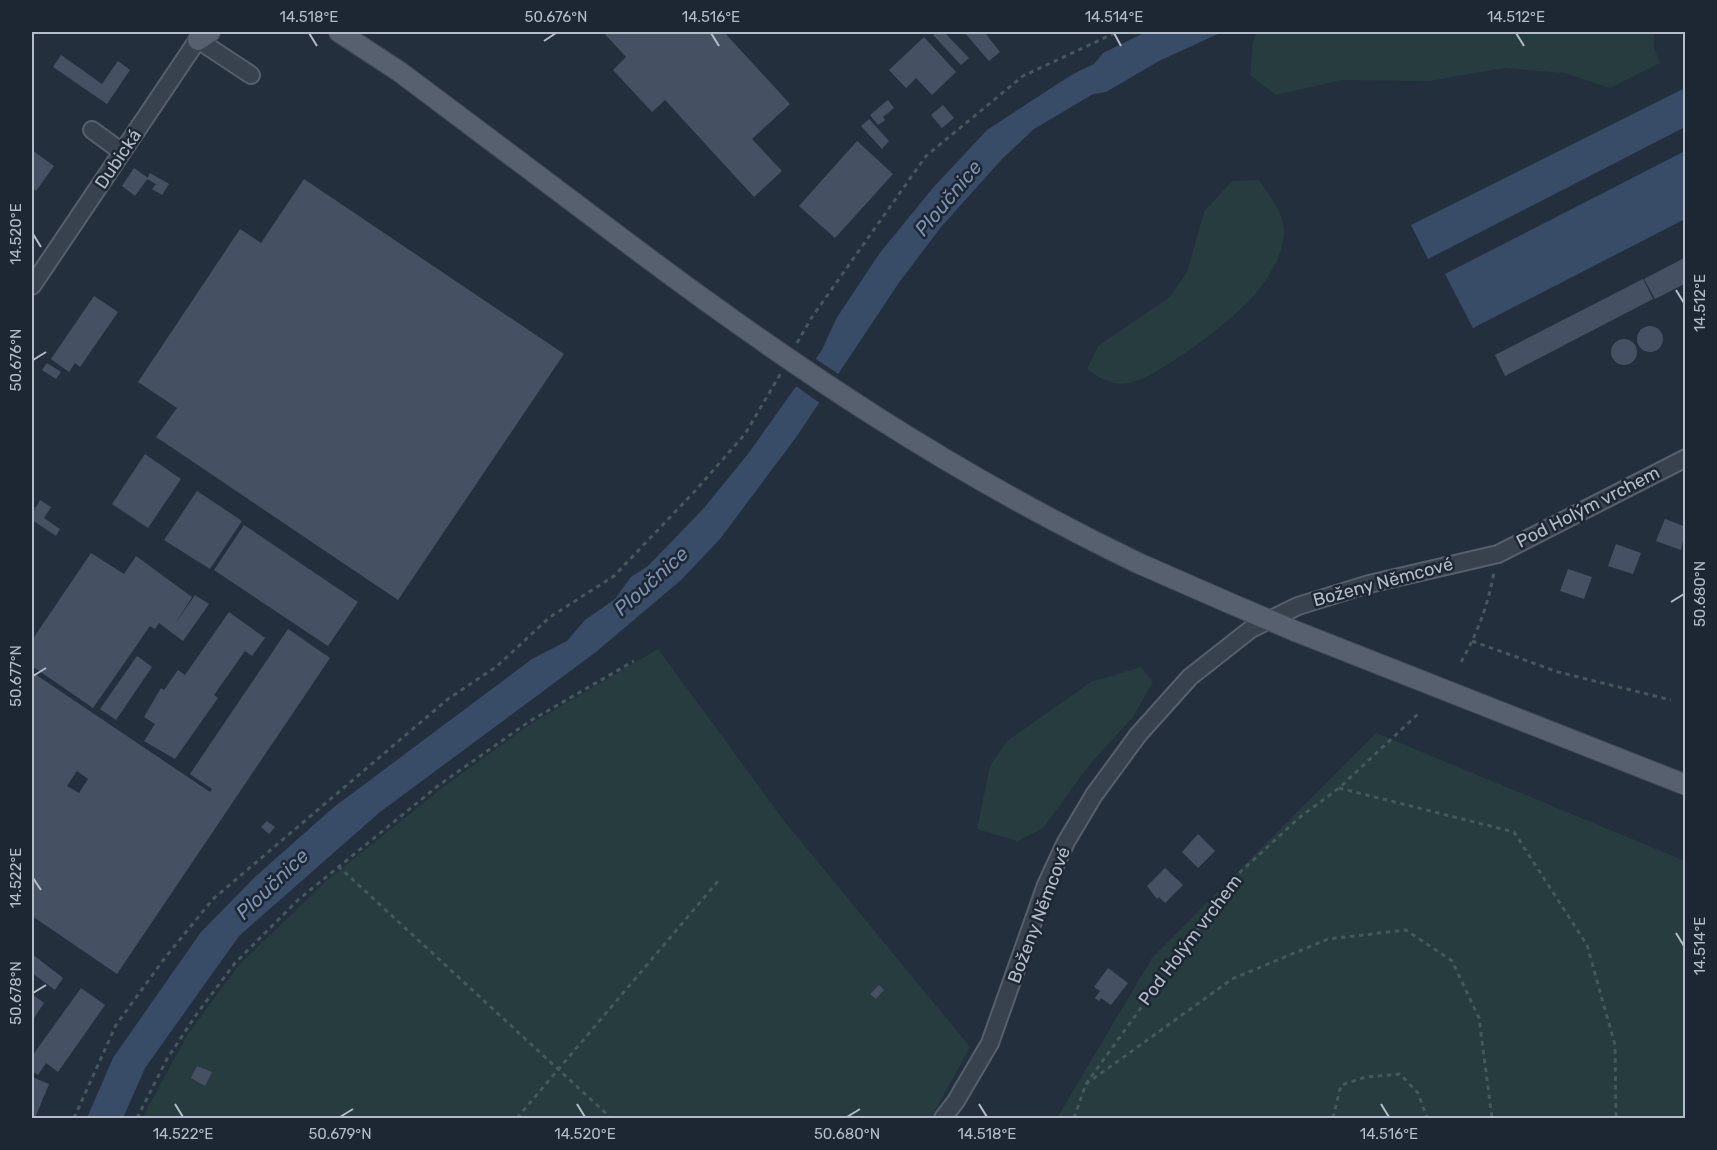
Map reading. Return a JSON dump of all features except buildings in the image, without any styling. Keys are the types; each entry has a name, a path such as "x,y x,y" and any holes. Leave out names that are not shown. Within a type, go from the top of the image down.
{"main road":[{"path":"328,32 400,72"},
{"path":"339,32 400,72 688,289 838,395 961,471 1138,563 1234,605 1686,785"},
{"path":"360,32 400,72"}],"street":[{"path":"204,34 251,75"},
{"name":"Dubická","path":"32,286 204,34"},
{"path":"92,130 122,152"},
{"name":"Pod Holým vrchem","path":"1498,554 1686,458"},
{"name":"Boženy Němcové","path":"943,1119 978,1066 990,1043 1046,885 1066,842 1094,795 1137,735 1190,677 1251,629 1299,606 1378,581 1498,554"}],"path":[{"path":"796,346 812,317 926,156 1023,76 1117,32"},
{"path":"74,1119 116,1025 164,959 213,899 448,699 496,668 550,617 615,576 745,434 785,365"},
{"name":"Pod Holým vrchem","path":"1461,662 1489,603 1498,554"},
{"path":"1472,641 1558,672 1671,700"},
{"path":"137,1119 167,1059 196,1015 235,963 298,900 439,784 530,721 634,661"},
{"name":"Pod Holým vrchem","path":"1074,1119 1086,1084 1236,876 1300,817 1340,788 1418,714"},
{"path":"1340,788 1514,832 1587,945 1615,1045 1616,1119"},
{"path":"338,866 611,1119"},
{"path":"517,1119 719,880"},
{"path":"1086,1084 1232,979 1328,939 1406,930 1452,961 1479,1018 1492,1119"},
{"path":"1334,1119 1341,1085 1366,1077 1400,1074 1418,1093 1427,1119"}],"green space":[{"path":"1257,32 1654,32 1654,48 1660,63 1610,88 1565,73 1504,68 1430,81 1341,80 1276,95 1250,75 1253,42"},
{"path":"1259,180 1279,212 1284,233 1281,250 1274,266 1255,294 1215,331 1177,359 1142,378 1123,384 1101,378 1087,369 1098,346 1170,297 1187,272 1204,212 1232,181"},
{"path":"658,649 785,822 970,1047 931,1118 142,1118 188,1034 239,965 326,881 446,785 529,725"},
{"path":"1141,667 1153,682 1132,718 1090,764 1043,828 1017,841 977,829 990,766 1007,741 1091,682"},
{"path":"1376,733 1685,861 1685,1118 1057,1118 1152,958"}],"water":[{"name":"Ploučnice","path":"1146,32 1222,32 1159,61 1106,92 1093,94 1034,129 1002,159 941,227 898,284 797,436 720,539 681,580 596,652 380,812 239,936 145,1068 123,1118 87,1118 113,1058 201,932 256,876 334,807 532,659 567,641 585,620 615,599 631,577 648,566 704,508 748,454 822,350 836,319 879,254 932,189 987,130 1073,74 1094,64 1103,53"},
{"path":"1685,88 1685,127 1428,259 1411,225"},
{"path":"1685,151 1685,219 1473,328 1445,274"}],"pier":[{"path":"813,357 840,375 821,404 793,384"}]}
